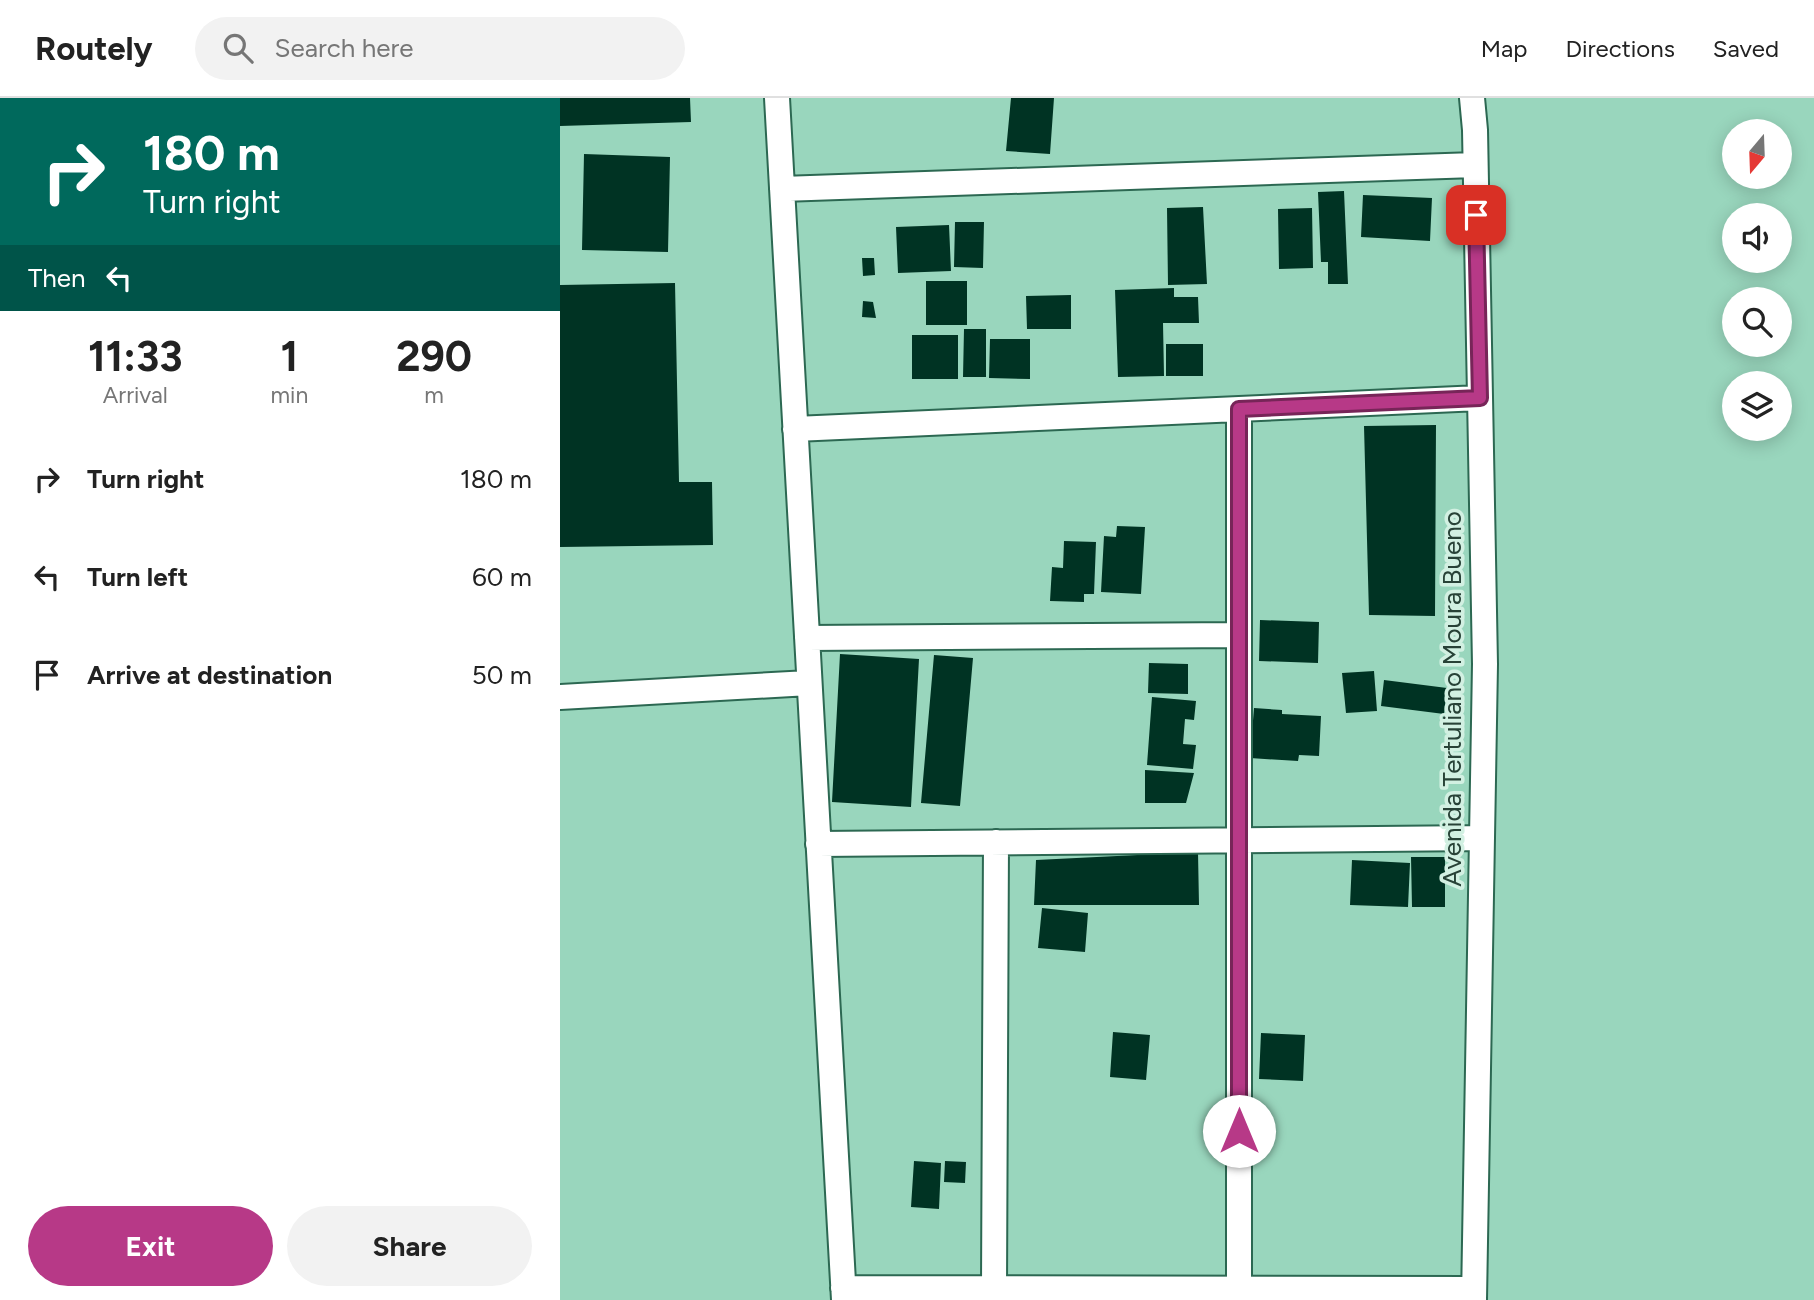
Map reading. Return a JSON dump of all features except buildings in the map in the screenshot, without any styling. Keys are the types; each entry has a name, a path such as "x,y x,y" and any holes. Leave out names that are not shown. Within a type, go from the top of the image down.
{"street":[{"path":"777,98 843,1294 994,1289 1239,1289 1474,1295"},
{"name":"Avenida Tertuliano Moura Bueno","path":"1472,98 1485,664 1474,1295"},
{"path":"782,189 1475,165"},
{"path":"795,429 1480,398"},
{"path":"1239,409 1239,1289"},
{"path":"807,638 1239,635"},
{"path":"560,697 810,683"},
{"path":"818,844 1482,838"},
{"path":"994,1289 996,842"}],"route":[{"path":"1239,1131 1239,409 1480,398 1476,215"}]}
